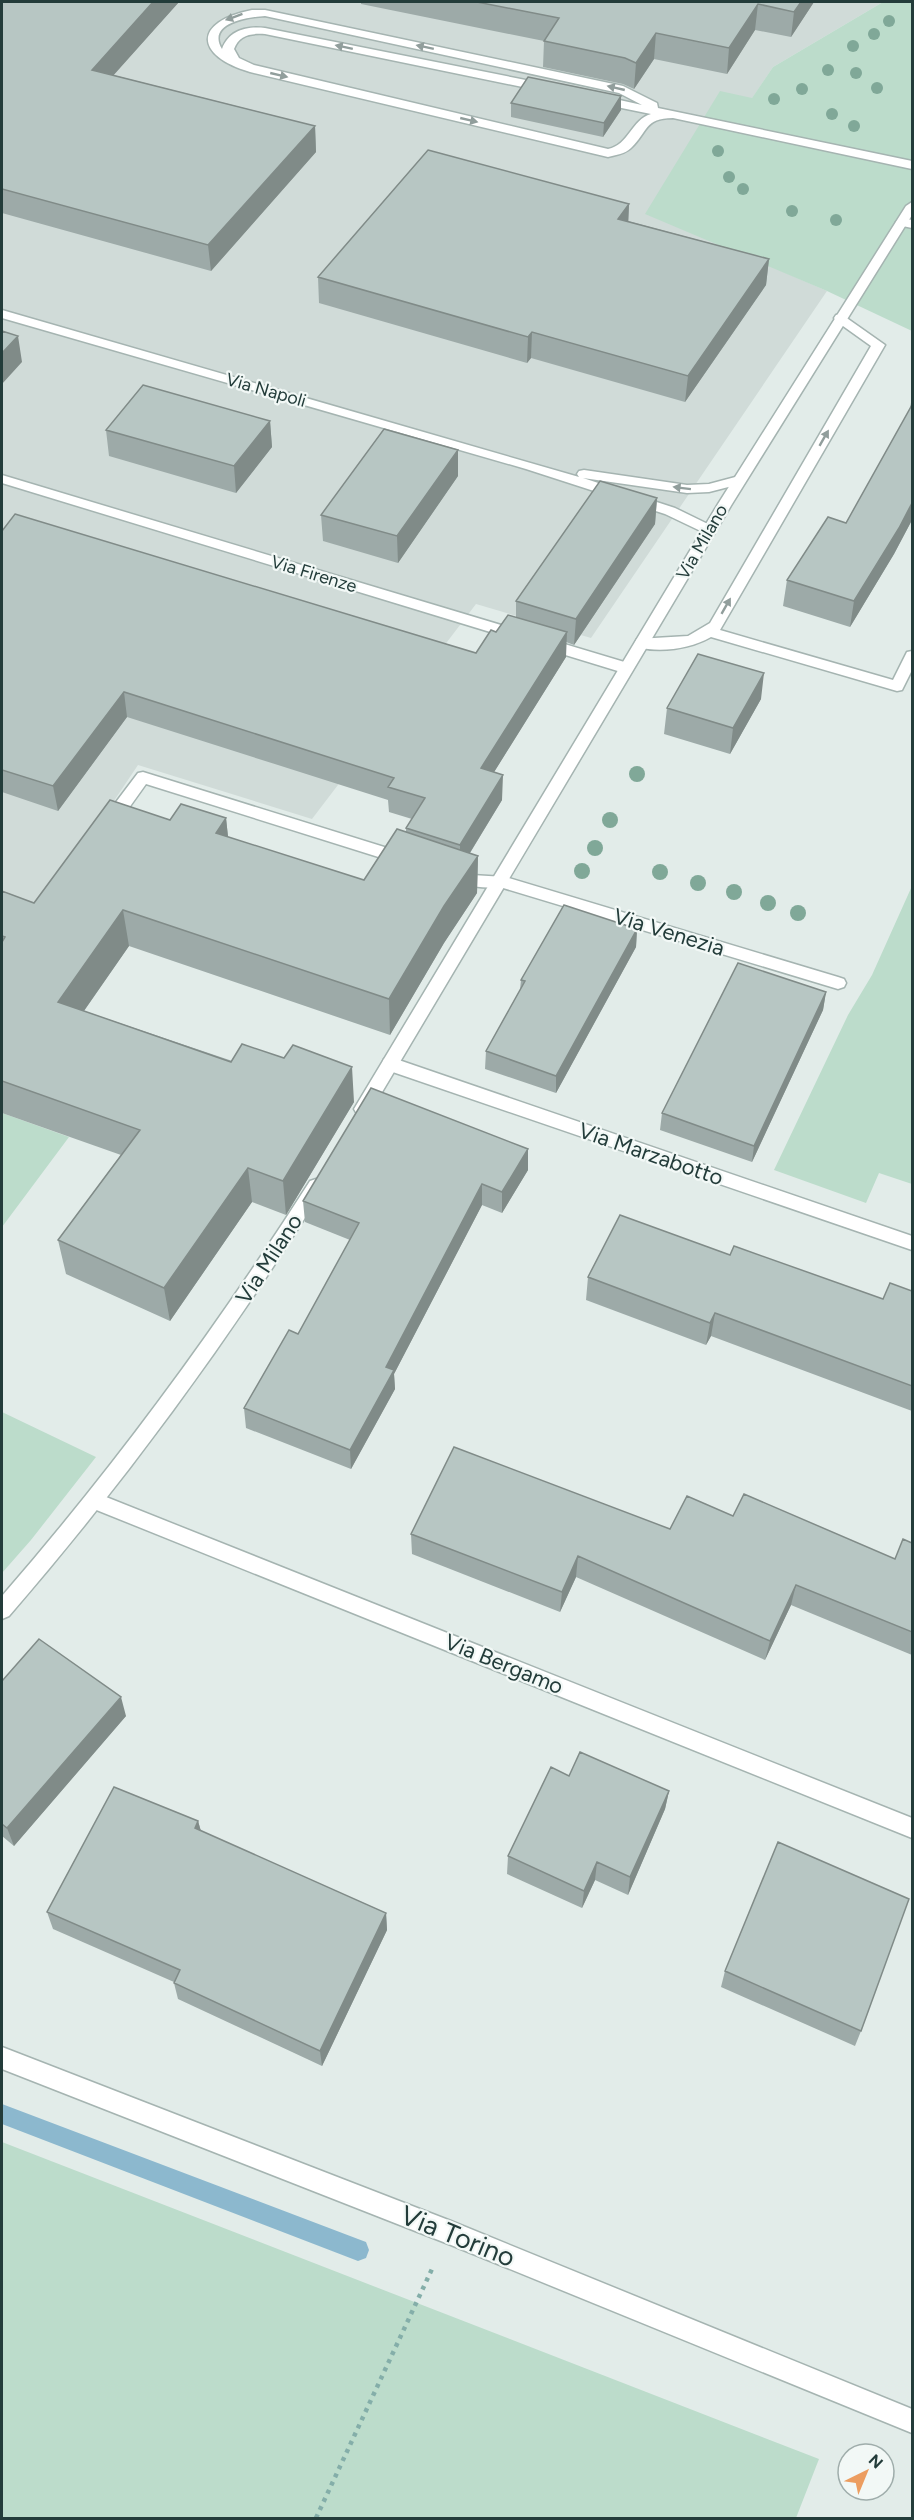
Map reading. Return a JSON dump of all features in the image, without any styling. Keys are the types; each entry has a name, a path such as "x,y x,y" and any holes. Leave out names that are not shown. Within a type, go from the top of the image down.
{"street":[{"path":"265,13 623,90 673,114 650,117 623,150 608,153 235,64 220,53 213,40 215,31 221,23 235,16 265,13"},
{"path":"250,68 232,58 228,52 229,44 240,34 266,30 557,90"},
{"path":"580,95 912,165"},
{"name":"Via Milano","path":"354,1124 739,480 841,318 907,223 912,206"},
{"name":"Via Napoli","path":"2,314 531,466 670,511 709,530"},
{"path":"642,643 657,645 696,638 710,632 878,345 841,318"},
{"name":"Via Napoli","path":"531,466 687,489 709,488 739,480"},
{"name":"Via Firenze","path":"2,479 626,668"},
{"path":"710,632 897,686 912,656"},
{"path":"102,835 143,777 415,863"},
{"path":"438,870 471,880 499,881"},
{"name":"Via Venezia","path":"499,881 838,983"},
{"name":"Via Marzabotto","path":"390,1064 912,1244"},
{"name":"Via Milano","path":"2,1610 96,1501 144,1439 268,1264 323,1174"},
{"name":"Via Bergamo","path":"96,1501 912,1828"},
{"name":"Via Torino","path":"2,2058 451,2233 912,2421"}],"path":[{"path":"316,2518 415,2303"}],"shaded area":[{"path":"2,2 883,2 773,67 669,222 827,291 591,638 476,604 312,819 138,765 36,917 2,906"}],"green space":[{"path":"883,2 912,2 912,331 827,291 645,214 720,91 752,98 773,67"},
{"path":"912,886 912,1184 879,1173 866,1203 774,1170 848,1015 872,975"},
{"path":"2,1113 69,1137 2,1227"},
{"path":"2,1412 96,1457 2,1573"},
{"path":"2,2142 819,2459 796,2518 2,2518"}],"building":[{"path":"2,2 153,2 92,70 315,126 208,245 2,189"},
{"path":"477,2 801,2 794,12 758,4 729,48 656,33 636,63 625,58 544,41 559,18"},
{"path":"528,77 621,96 604,123 511,103"},
{"path":"428,150 629,204 618,219 769,259 688,376 532,332 528,337 318,277"},
{"path":"2,331 18,336 2,353"},
{"path":"143,385 270,421 234,466 106,430"},
{"path":"912,405 912,503 854,601 787,580 828,517 846,523"},
{"path":"384,429 458,450 397,536 321,515"},
{"path":"600,481 657,498 576,619 516,601"},
{"path":"15,514 476,653 491,630 496,632 508,615 567,632 481,768 503,775 460,845 406,828 425,798 388,787 394,778 124,692 53,786 2,770 2,531"},
{"path":"698,654 764,673 733,728 667,708"},
{"path":"110,800 170,820 181,804 226,818 216,833 364,880 397,829 478,856 444,906 389,999 123,910 58,1002 231,1062 242,1044 284,1058 293,1045 352,1067 283,1181 248,1168 164,1288 58,1240 140,1130 2,1081 2,942 5,937 2,936 2,891 34,903"},
{"path":"564,905 637,929 556,1076 486,1051 525,981 521,980"},
{"path":"738,963 826,992 754,1146 662,1113"},
{"path":"371,1088 528,1149 502,1192 482,1184 386,1367 394,1370 350,1450 244,1408 289,1330 298,1334 359,1223 303,1201"},
{"path":"620,1215 730,1255 734,1246 883,1299 890,1283 912,1291 912,1386 715,1313 710,1323 588,1277"},
{"path":"454,1447 670,1529 687,1496 733,1516 744,1494 895,1559 903,1539 912,1543 912,1632 796,1585 770,1641 578,1556 562,1592 411,1534"},
{"path":"39,1639 121,1697 7,1828 2,1824 2,1681"},
{"path":"580,1752 669,1791 630,1877 597,1862 584,1891 508,1856 551,1767 569,1776"},
{"path":"114,1787 198,1821 195,1828 386,1913 320,2051 174,1983 180,1970 47,1912"},
{"path":"778,1842 909,1899 861,2031 725,1971"}],"waterway":[{"path":"2,2114 358,2250"}]}
